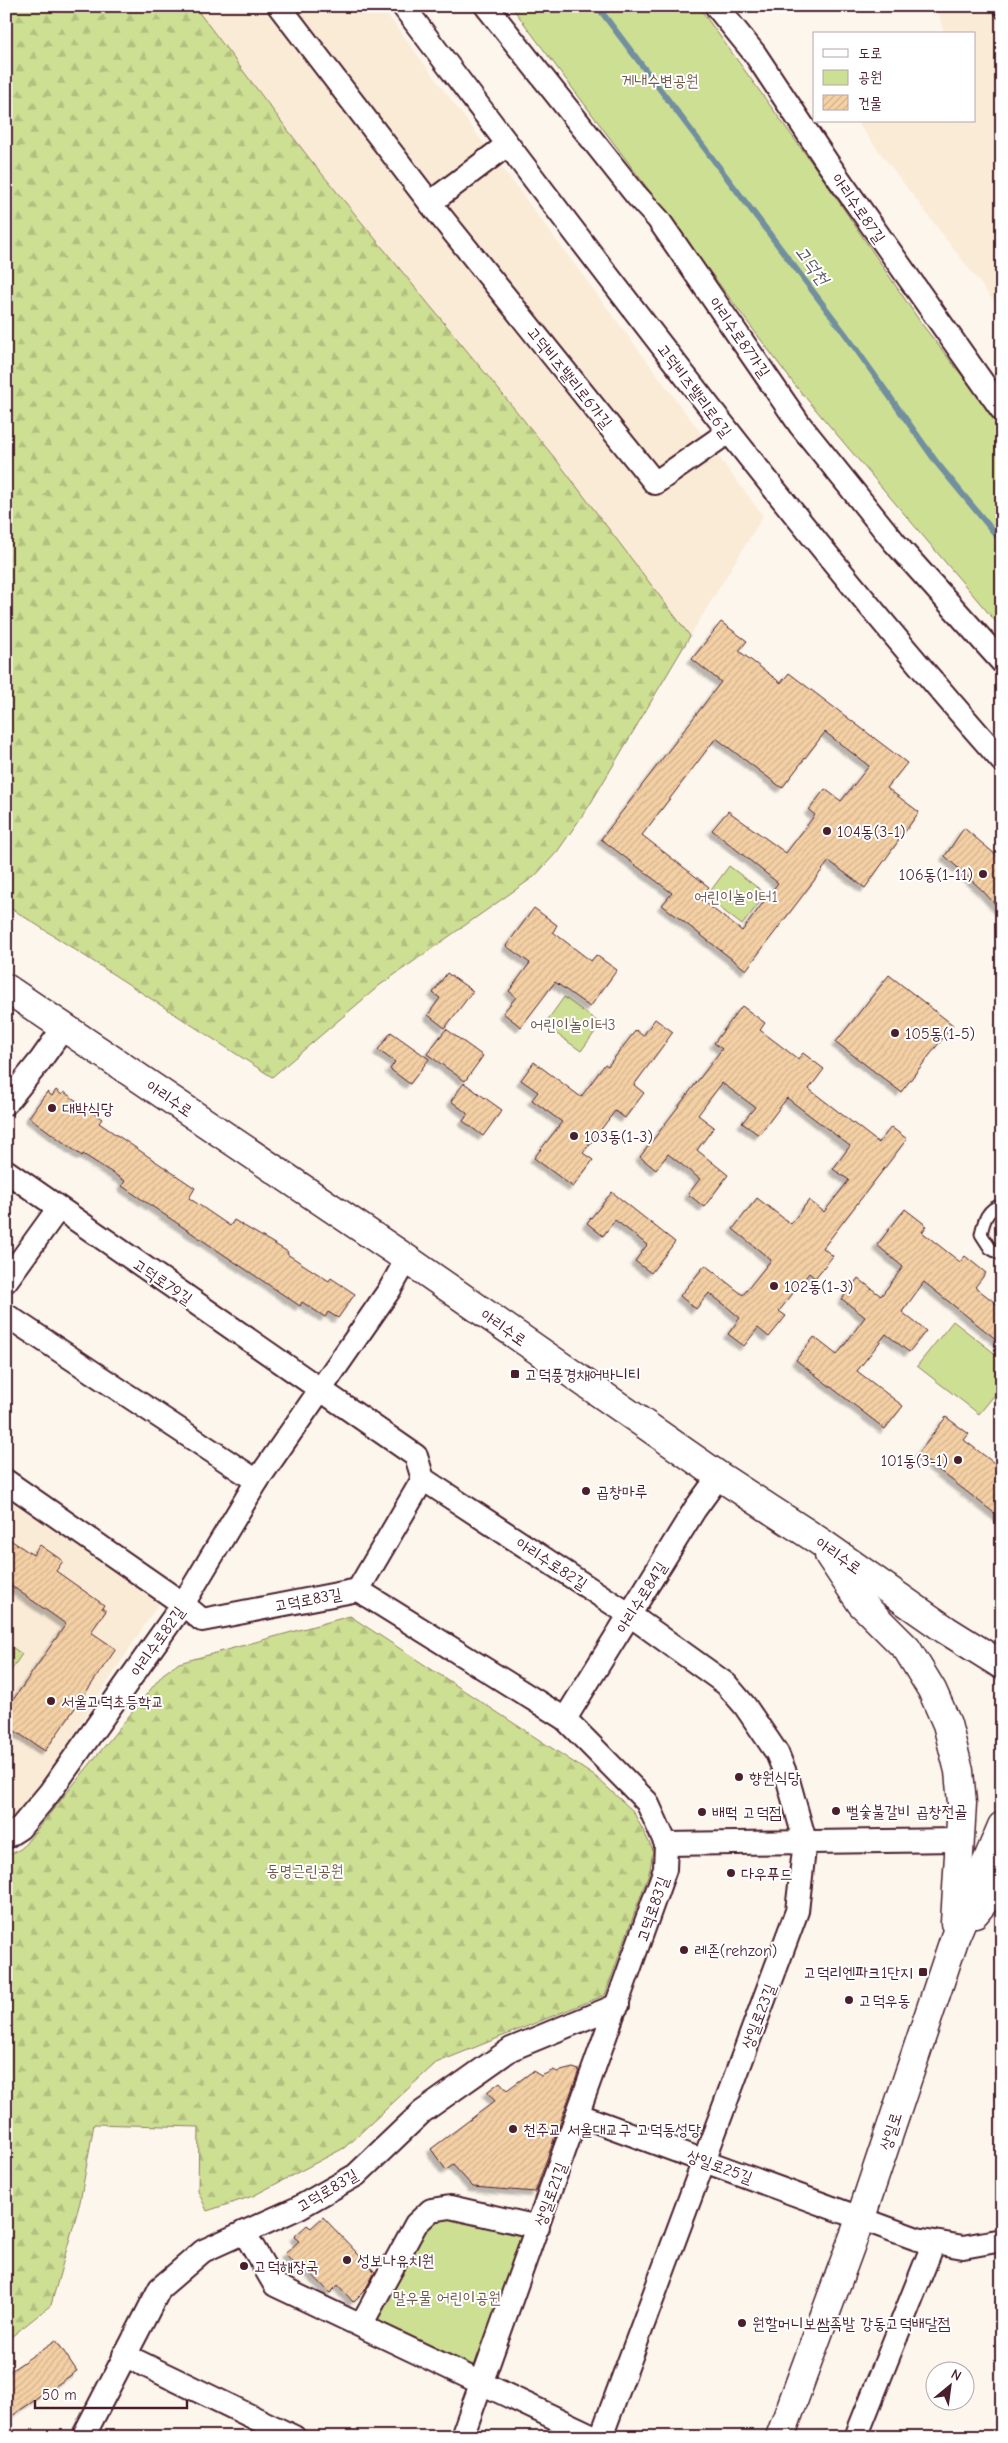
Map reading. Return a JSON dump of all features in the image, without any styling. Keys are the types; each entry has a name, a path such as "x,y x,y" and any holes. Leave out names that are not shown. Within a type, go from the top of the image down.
{"main road":[{"name":"아리수로","path":"6,988 407,1259 718,1476 819,1541 946,1630 1002,1665"},
{"path":"819,1541 862,1603 907,1649 932,1690 947,1724 959,1771 962,1803 958,1840 955,1937"},
{"name":"상일로","path":"780,2437 861,2217 955,1937 1002,1826"},
{"path":"955,1937 1002,1880"}],"street":[{"name":"고덕비즈밸리로6가길","path":"279,6 430,203 655,483 727,433"},
{"name":"고덕비즈밸리로6길","path":"403,6 727,433 881,622 1002,761"},
{"name":"아리수로87가길","path":"486,6 636,195 658,219 800,425 895,543 1002,662"},
{"name":"아리수로87길","path":"716,6 754,54 827,162 1002,410"},
{"path":"430,203 507,144"},
{"path":"6,1103 40,1061 64,1026"},
{"name":"고덕로79길","path":"6,1171 58,1209 321,1389"},
{"path":"6,1281 58,1209"},
{"name":"아리수로82길","path":"6,1838 20,1828 50,1792 184,1604 257,1481 390,1289 407,1259"},
{"path":"6,1315 257,1481"},
{"path":"321,1389 416,1456 423,1479 358,1590"},
{"name":"아리수로84길","path":"565,1719 695,1509 718,1476"},
{"name":"아리수로82길","path":"423,1479 630,1615"},
{"name":"고덕로83길","path":"6,1480 184,1604 202,1620 358,1590 565,1719 647,1802 666,1844 666,1869 618,2005 511,2049 422,2112 356,2175 298,2208 203,2252 160,2288 83,2437"},
{"name":"상일로23길","path":"601,2437 798,1911 805,1841 788,1780 777,1753 745,1706 726,1684 630,1615"},
{"path":"666,1844 958,1840"},
{"name":"상일로21길","path":"462,2437 618,2005"},
{"name":"상일로25길","path":"579,2115 917,2239 963,2247 1002,2240"},
{"path":"361,2325 416,2224 431,2210 450,2207 538,2227"},
{"path":"244,2232 275,2285 595,2437"},
{"path":"856,2437 934,2242"},
{"path":"124,2355 294,2437"}],"lane":[{"path":"999,6 1002,13"},
{"path":"1002,1205 993,1207 984,1218 981,1234 990,1248 1002,1255"}],"shaded area":[{"path":"194,6 381,6 763,516 690,636 558,462 309,158"},
{"path":"937,6 1002,6 1002,312 857,122 976,122 976,32 944,32"},
{"name":"서울고덕초등학교","path":"6,1493 161,1600 30,1802 6,1824"}],"green space":[{"path":"6,6 194,6 309,158 558,462 690,636 589,806 557,852 535,876 380,985 272,1077 6,905"},
{"name":"게내수변공원","path":"511,6 698,6 822,177 921,323 1002,427 1002,629 794,384"},
{"name":"어린이놀이터1","path":"729,866 766,894 742,925 706,897"},
{"name":"어린이놀이터3","path":"564,997 601,1024 581,1051 544,1025"},
{"path":"953,1321 1002,1359 1002,1386 979,1414 917,1366"},
{"name":"동명근린공원","path":"350,1616 596,1777 633,1811 653,1850 650,1870 605,1995 436,2063 344,2148 253,2196 207,2211 198,2191 199,2127 94,2124 80,2202 51,2305 6,2341 6,1857 22,1848 163,1674 179,1663"},
{"path":"6,1643 22,1654 6,1678"},
{"name":"말우물 어린이공원","path":"432,2213 535,2229 481,2379 365,2325"}],"building":[{"path":"721,622 747,641 739,651 781,683 789,673 907,763 887,788 919,812 865,888 829,861 746,970 662,905 672,893 601,839 721,682 692,659","holes":["825,732 869,766 841,801 825,789 809,810 815,815 786,853 728,811 712,830 778,883 742,931 700,899 709,887 642,835 716,738 782,788"]},
{"name":"106동(1-11)","path":"964,828 1002,860 1002,912 983,891 945,856"},
{"path":"534,908 557,925 553,932 591,961 596,955 617,970 590,1007 555,982 521,1027 503,1013 516,997 509,991 530,963 506,946"},
{"path":"447,973 473,991 445,1028 428,1015 440,998 433,993"},
{"name":"105동(1-5)","path":"889,975 953,1025 901,1092 836,1042"},
{"path":"742,1006 765,1023 760,1030 798,1059 803,1053 824,1069 809,1089 879,1143 891,1127 907,1139 823,1248 833,1256 815,1278 809,1273 779,1311 786,1316 769,1337 758,1328 744,1346 728,1334 740,1318 725,1305 709,1293 696,1309 680,1296 705,1265 743,1295 771,1260 733,1229 757,1198 791,1224 809,1200 824,1212 849,1180 833,1169 850,1146 787,1098 759,1135 742,1123 755,1107 722,1083 698,1115 714,1127 697,1150 728,1175 704,1207 688,1194 700,1179 668,1154 656,1170 640,1157 722,1049 714,1043"},
{"path":"655,1019 673,1032 634,1085 644,1093 625,1118 615,1111 583,1153 593,1160 573,1187 534,1158 562,1122 532,1100 538,1092 521,1080 534,1062 581,1097 605,1064 608,1066 636,1030 643,1036"},
{"path":"446,1029 483,1056 465,1081 427,1054"},
{"path":"391,1032 429,1059 410,1084 390,1069 395,1062 378,1050"},
{"path":"464,1083 502,1110 483,1136 463,1121 468,1114 451,1101"},
{"path":"56,1090 62,1095 64,1092 102,1119 99,1123 195,1188 189,1198 230,1226 234,1220 288,1252 287,1254 329,1281 331,1278 355,1294 338,1318 328,1312 325,1317 302,1302 300,1306 122,1186 125,1181 83,1154 82,1156 29,1117 47,1092 52,1096"},
{"path":"612,1192 675,1242 651,1273 635,1261 647,1245 631,1232 615,1220 603,1236 587,1223"},
{"path":"905,1209 927,1226 922,1232 960,1262 965,1256 986,1273 975,1287 1002,1308 1002,1344 924,1282 902,1312 926,1331 909,1352 886,1334 857,1371 903,1406 885,1429 796,1360 814,1337 837,1355 865,1317 842,1299 858,1278 881,1296 903,1267 877,1245"},
{"name":"101동(3-1)","path":"946,1417 969,1434 964,1440 1002,1469 1002,1519 918,1454"},
{"path":"6,1537 33,1555 40,1545 63,1561 56,1571 104,1605 102,1608 106,1611 91,1632 116,1649 45,1751 6,1725 6,1710 66,1624 6,1582"},
{"name":"천주교 서울대교구 고덕동성당","path":"573,2068 579,2070 535,2192 473,2187 453,2165 446,2170 431,2149 495,2101 487,2092 500,2082 507,2090 533,2071 541,2076 554,2070 557,2072"},
{"path":"323,2217 375,2272 365,2290 353,2302 338,2285 330,2293 306,2268 301,2272 285,2254 299,2241 294,2237 307,2225 311,2228"},
{"path":"56,2340 77,2371 6,2420 6,2374"}],"waterway":[{"name":"고덕천","path":"597,6 846,335 937,463 1002,542"}],"place":[{"name":"104동(3-1)","path":"827,831"},
{"name":"106동(1-11)","path":"983,874"},
{"name":"105동(1-5)","path":"895,1033"},
{"name":"대박식당","path":"52,1108"},
{"name":"103동(1-3)","path":"574,1136"},
{"name":"102동(1-3)","path":"774,1286"},
{"name":"고덕풍경채어바니티","path":"515,1374"},
{"name":"101동(3-1)","path":"958,1460"},
{"name":"곱창마루","path":"586,1491"},
{"name":"서울고덕초등학교","path":"51,1701"},
{"name":"향원식당","path":"739,1777"},
{"name":"뻘숯불갈비 곱창전골","path":"836,1811"},
{"name":"배떡 고덕점","path":"702,1812"},
{"name":"다우푸드","path":"731,1873"},
{"name":"레존(rehzon)","path":"684,1950"},
{"name":"고덕리엔파크1단지","path":"923,1972"},
{"name":"고덕우동","path":"849,2000"},
{"name":"천주교 서울대교구 고덕동성당","path":"513,2129"},
{"name":"성보나유치원","path":"347,2260"},
{"name":"고덕해장국","path":"244,2266"},
{"name":"원할머니보쌈족발 강동고덕배달점","path":"742,2323"}]}
